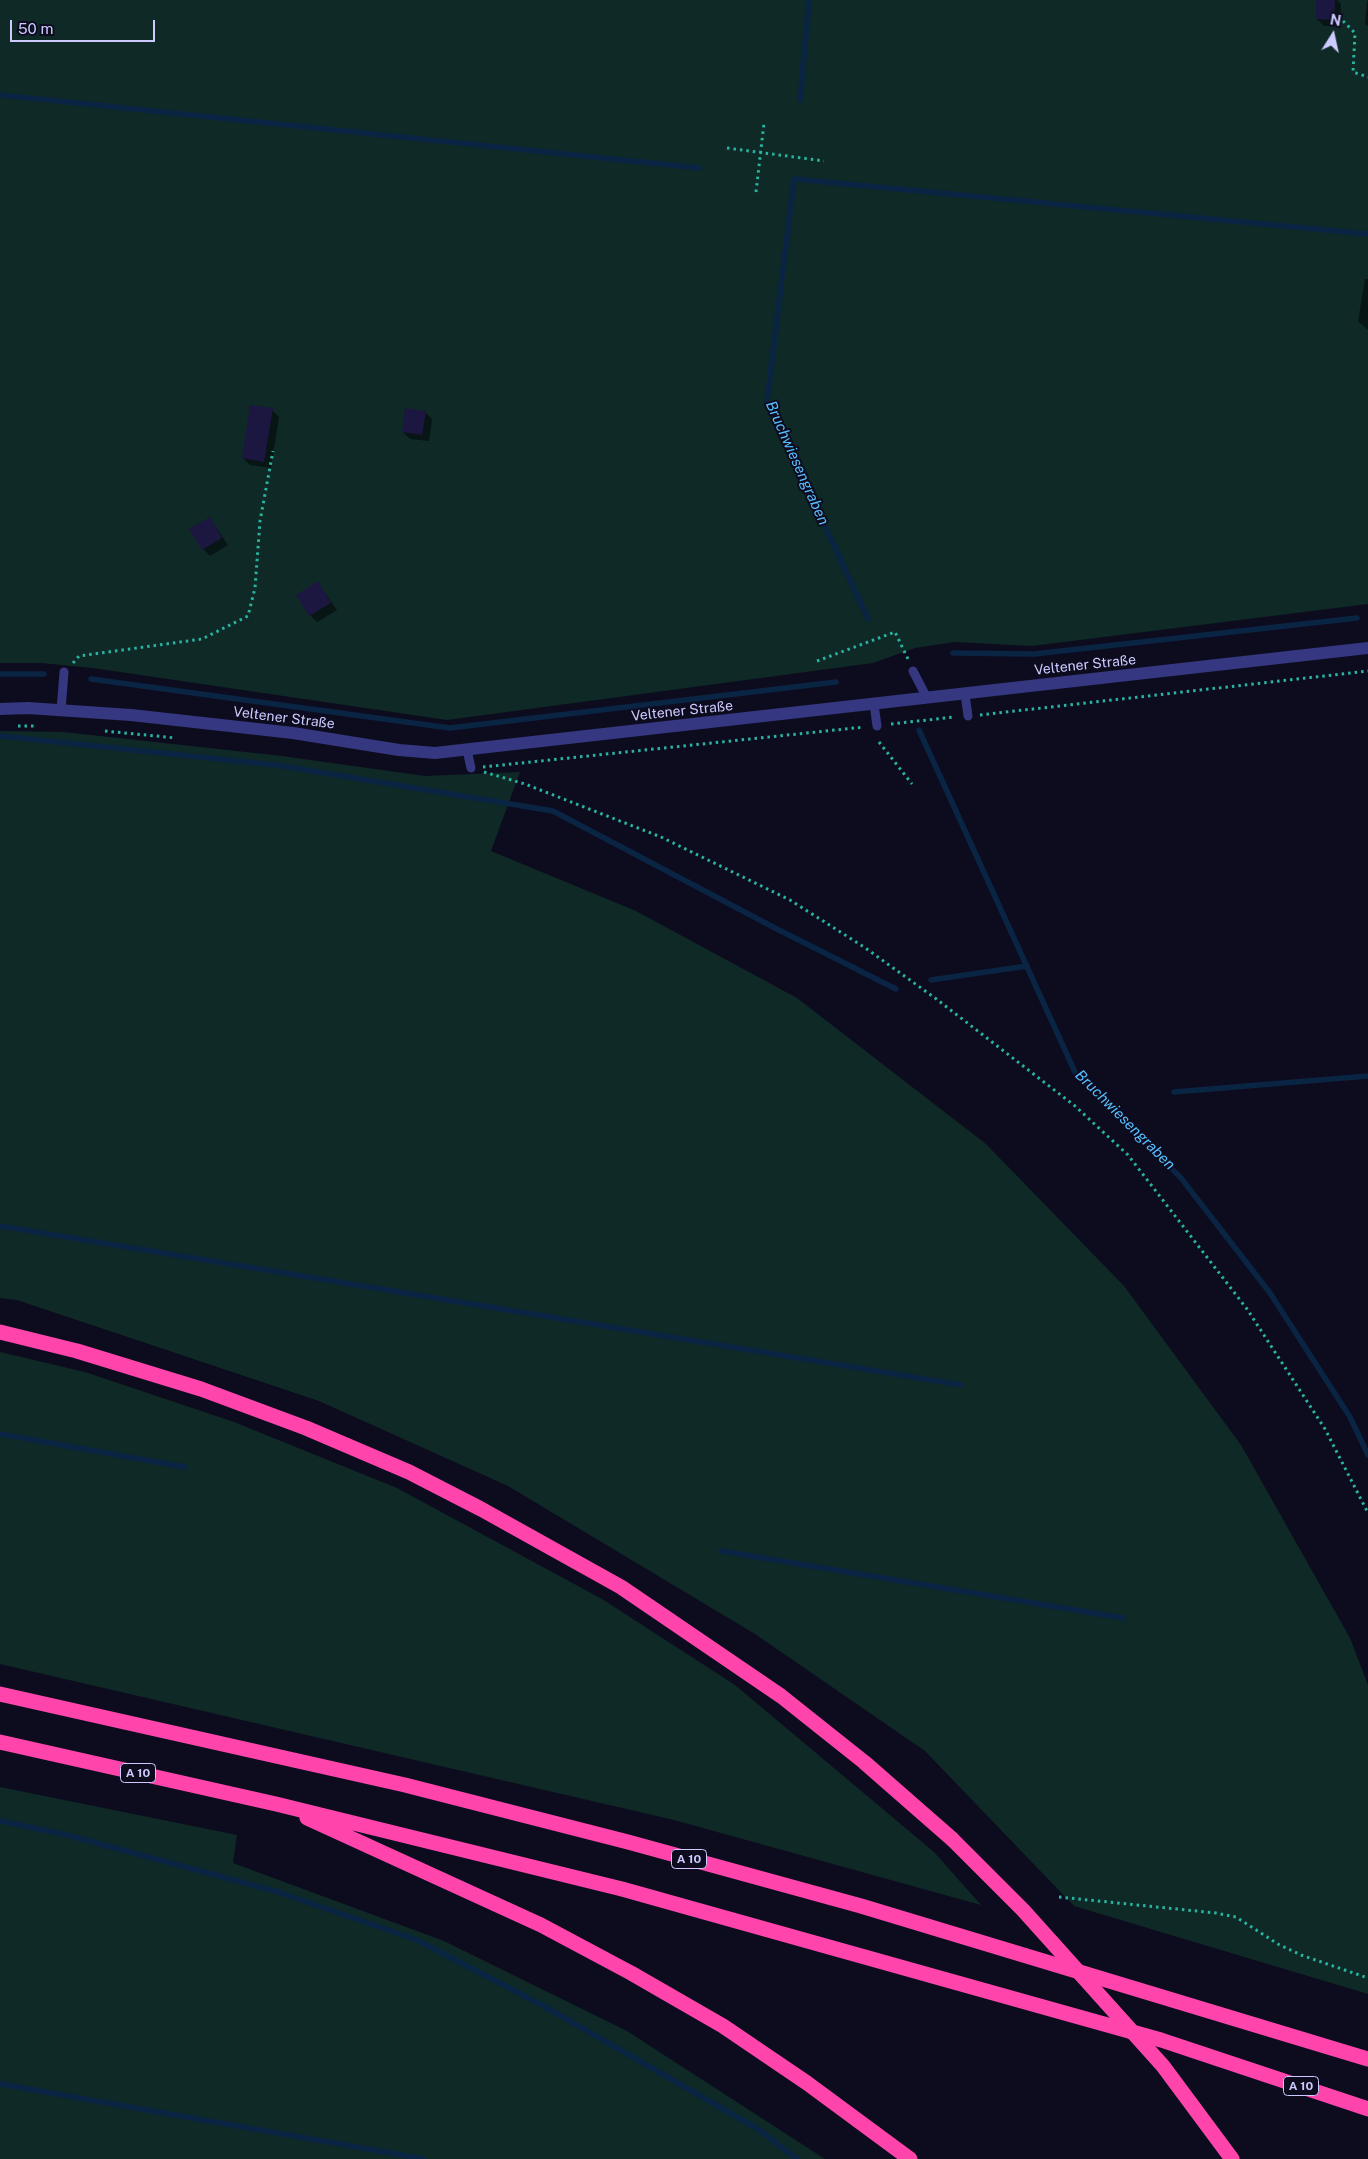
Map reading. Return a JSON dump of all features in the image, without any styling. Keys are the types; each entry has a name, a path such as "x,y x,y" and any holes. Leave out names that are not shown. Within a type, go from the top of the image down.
{"highway":[{"path":"0,1332 77,1351 201,1389 306,1428 409,1472 523,1532 621,1587 781,1696 864,1762 952,1839 1023,1910 1163,2066 1232,2159"},
{"name":"A 10","path":"0,1694 405,1785 638,1845 871,1909 1368,2059"},
{"name":"A 10","path":"0,1742 276,1804 622,1889 867,1956 1161,2040 1368,2109"},
{"path":"276,1804 541,1925 631,1973 723,2026 807,2083 910,2159"}],"street":[{"name":"Veltener Straße","path":"0,709 61,710 131,715 293,733 398,750 435,753 1368,648"}],"lane":[{"path":"914,671 927,698"},
{"path":"61,710 64,672"},
{"path":"965,694 968,716"},
{"path":"874,704 877,726"},
{"path":"467,750 471,768"}],"path":[{"path":"1343,21 1355,33 1353,72 1368,76"},
{"path":"756,192 764,123"},
{"path":"727,148 824,161"},
{"path":"64,672 79,656 202,638 248,616 255,588 260,521 272,451"},
{"path":"817,661 895,632 914,671"},
{"path":"879,742 912,784"},
{"path":"471,768 525,784 661,837 790,900 864,947 935,998 1075,1106 1128,1155 1248,1309 1325,1429 1360,1493 1368,1513"},
{"path":"1059,1897 1216,1913 1236,1917 1293,1951 1368,1978"}],"green space":[{"path":"0,0 1368,0 1368,604 1032,646 955,642 915,648 873,663 447,720 93,668 41,663 0,663"},
{"path":"0,731 64,732 282,756 425,776 520,772 491,851 636,911 797,998 986,1144 1124,1286 1241,1445 1350,1638 1368,1685 1368,1994 1074,1906 925,1751 755,1634 508,1486 319,1401 17,1300 0,1298"},
{"path":"0,1352 85,1372 234,1422 397,1488 602,1599 735,1685 934,1852 981,1905 674,1820 0,1664"},
{"path":"0,1787 237,1835 233,1863 444,1941 627,2031 825,2159 0,2159"}],"building":[{"path":"1316,0 1335,0 1334,20 1316,19"},
{"path":"250,405 273,408 264,462 242,458"},
{"path":"405,408 426,411 422,435 402,432"},
{"path":"210,517 222,538 202,550 189,529"},
{"path":"318,581 331,603 309,616 296,595"}],"waterway":[{"name":"Bruchwiesengraben","path":"800,100 809,0"},
{"path":"0,95 699,168"},
{"path":"868,619 767,401 794,179 1368,234"},
{"path":"953,653 1034,654 1357,618"},
{"path":"0,674 44,674"},
{"path":"91,679 450,728 836,682"},
{"name":"Bruchwiesengraben","path":"919,730 1075,1072 1181,1178 1270,1293 1350,1417 1368,1455"},
{"path":"0,736 276,765 553,811 775,928 896,989"},
{"path":"931,980 1027,966"},
{"path":"1174,1092 1368,1076"},
{"path":"0,1226 961,1385"},
{"path":"0,1434 185,1467"},
{"path":"721,1551 1123,1618"},
{"path":"0,1821 67,1835 278,1892 417,1940 542,2005 758,2129 797,2159"},
{"path":"0,2084 424,2159"}]}
